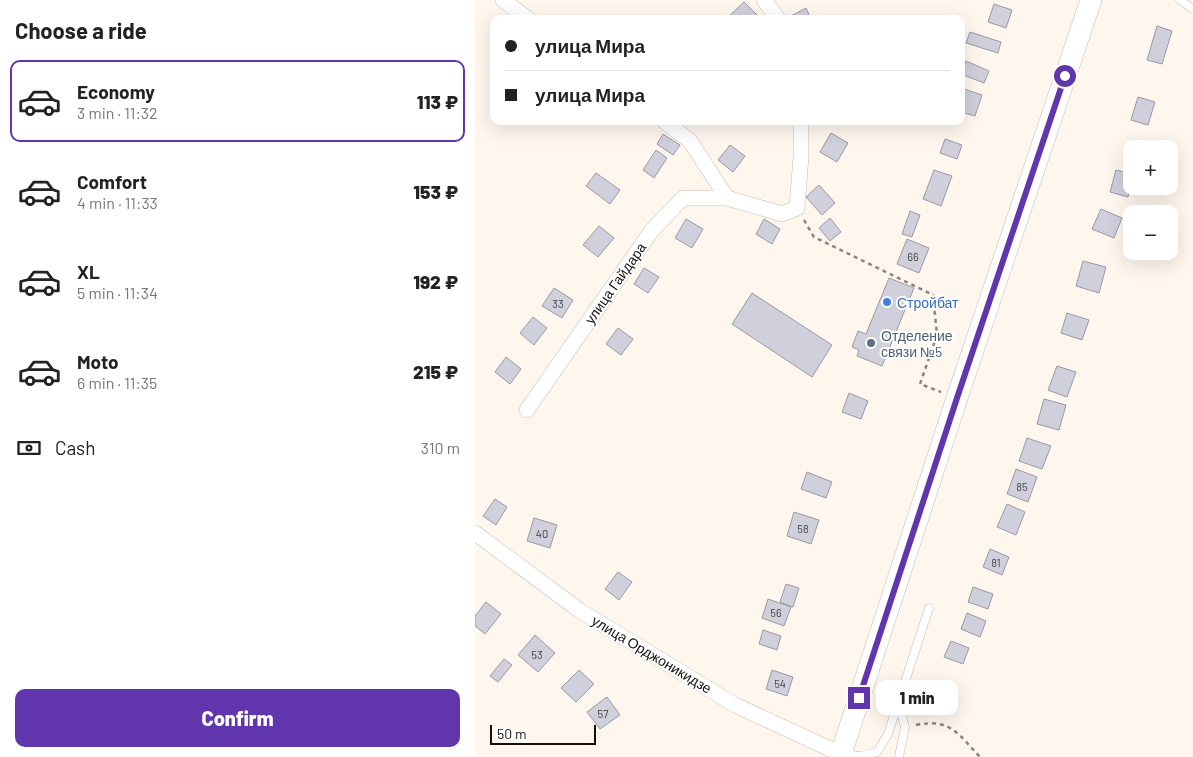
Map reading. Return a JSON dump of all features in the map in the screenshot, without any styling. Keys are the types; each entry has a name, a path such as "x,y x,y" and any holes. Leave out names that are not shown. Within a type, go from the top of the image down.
{"main road":[{"path":"841,755 957,398 1091,0"}],"street":[{"path":"503,0 523,15"},
{"path":"764,0 774,15"},
{"path":"669,125 690,141 727,198"},
{"path":"797,208 801,125"},
{"name":"улица Гайдара","path":"527,410 652,230 683,198 727,198 782,214 797,208"},
{"name":"улица Орджоникидзе","path":"475,533 579,610 735,705 841,755"}],"lane":[{"path":"1180,0 1193,9"},
{"path":"841,755 861,756 877,752 888,734 929,608"},
{"path":"898,703 905,727 899,757"}],"path":[{"path":"797,208 814,237 933,295 937,335 920,384 957,398"},
{"path":"905,727 931,722 949,726 981,757"}],"building":[{"path":"744,2 757,15 730,15"},
{"path":"994,4 1012,10 1006,28 988,22"},
{"path":"806,8 809,15 793,15"},
{"path":"1157,26 1172,31 1162,64 1147,60"},
{"path":"970,32 1001,42 998,53 966,43"},
{"path":"966,61 989,71 984,83 965,76"},
{"path":"965,89 982,95 975,116 965,113"},
{"path":"1138,97 1155,102 1148,125 1131,120"},
{"path":"831,133 848,143 837,162 820,152"},
{"path":"663,134 680,145 673,155 657,144"},
{"path":"945,139 962,145 957,159 940,153"},
{"path":"730,145 745,156 733,172 718,160"},
{"path":"656,150 667,158 654,178 643,170"},
{"path":"934,170 952,176 941,206 923,199"},
{"path":"1116,170 1123,172 1123,195 1128,195 1128,197 1110,192"},
{"path":"596,173 620,190 610,204 586,186"},
{"path":"819,185 835,203 822,215 806,197"},
{"path":"1101,209 1122,218 1114,238 1092,229"},
{"path":"910,211 920,215 912,237 902,234"},
{"path":"830,218 841,232 830,241 819,228"},
{"path":"686,219 703,229 692,248 675,238"},
{"path":"764,219 780,229 772,244 756,234"},
{"path":"599,226 614,238 598,257 583,245"},
{"path":"907,239 929,248 919,273 897,264"},
{"path":"1083,261 1106,267 1099,293 1076,286"},
{"path":"644,268 659,277 648,293 634,284"},
{"path":"889,278 914,288 882,366 857,356 859,350 852,347 858,331 866,334"},
{"path":"554,288 573,300 562,318 542,306"},
{"path":"752,293 832,345 812,377 732,324"},
{"path":"1067,313 1089,320 1082,340 1061,333"},
{"path":"533,317 547,328 534,345 520,333"},
{"path":"618,328 633,339 621,355 606,344"},
{"path":"506,357 521,369 510,384 495,372"},
{"path":"1057,366 1076,372 1067,397 1048,390"},
{"path":"849,393 868,401 861,419 842,412"},
{"path":"1044,399 1066,405 1059,430 1037,424"},
{"path":"1027,438 1051,446 1042,469 1019,461"},
{"path":"1016,469 1037,477 1028,502 1007,494"},
{"path":"807,472 832,482 826,498 801,489"},
{"path":"495,499 507,507 496,525 483,516"},
{"path":"1007,504 1025,512 1016,535 997,527"},
{"path":"794,512 819,520 811,544 787,536"},
{"path":"534,518 557,525 550,548 527,541"},
{"path":"990,549 1009,557 1002,575 983,567"},
{"path":"618,572 632,582 619,600 605,589"},
{"path":"786,584 799,588 793,607 780,602"},
{"path":"973,587 993,594 988,609 968,602"},
{"path":"768,599 791,607 784,626 762,618"},
{"path":"486,602 501,614 485,634 475,626 475,616"},
{"path":"967,613 986,621 980,637 961,629"},
{"path":"763,630 781,636 777,650 759,644"},
{"path":"535,635 555,653 538,672 518,655"},
{"path":"951,641 969,648 963,664 944,657"},
{"path":"504,659 512,665 498,682 490,676"},
{"path":"579,670 594,684 576,702 561,688"},
{"path":"772,670 793,677 787,696 766,689"},
{"path":"607,697 620,715 600,729 587,712"}],"place":[{"name":"Стройбат","path":"887,302"},
{"name":"Отделение связи №5","path":"871,343"}],"route":[{"path":"859,698 1065,76"}]}
